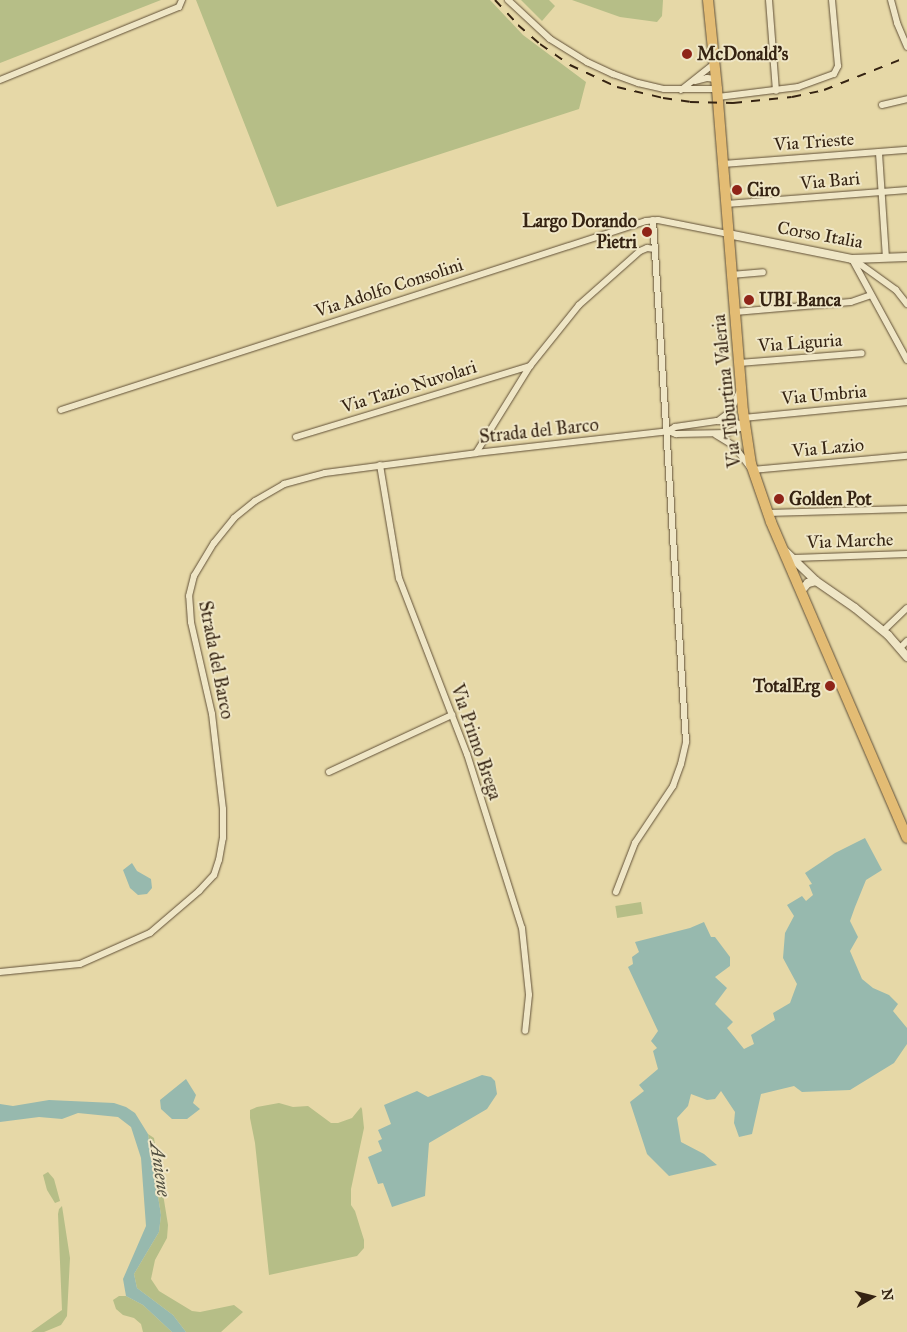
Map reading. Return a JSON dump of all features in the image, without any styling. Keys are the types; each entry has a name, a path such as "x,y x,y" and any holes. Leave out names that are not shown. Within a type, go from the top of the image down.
{"main road":[{"name":"Via Tiburtina Valeria","path":"708,0 715,63 744,422 752,470 782,549 904,824 907,838"}],"street":[{"path":"0,80 179,7 182,0"},
{"path":"508,0 550,40 587,62 630,81 655,87 681,90 717,88 776,91 814,83 837,71 832,0"},
{"path":"768,0 776,91"},
{"path":"891,0 897,23 907,47"},
{"path":"681,90 715,63"},
{"path":"691,82 706,78 717,88"},
{"path":"882,105 907,99"},
{"name":"Via Trieste","path":"723,164 907,150"},
{"path":"879,153 886,258"},
{"name":"Via Bari","path":"726,204 907,190"},
{"path":"616,892 635,843 673,786 685,745 668,431 653,220"},
{"name":"Via Adolfo Consolini","path":"61,410 653,220 728,234"},
{"name":"Corso Italia","path":"728,234 852,259 907,257"},
{"path":"476,453 530,366 590,294 640,251 647,248 655,249"},
{"path":"852,259 896,290 907,294"},
{"path":"852,259 907,360"},
{"path":"732,275 763,272"},
{"path":"896,290 907,304"},
{"path":"735,312 851,302 871,295"},
{"name":"Via Liguria","path":"739,363 862,353"},
{"name":"Via Tazio Nuvolari","path":"296,437 530,366"},
{"path":"717,422 733,408 741,385"},
{"name":"Via Umbria","path":"744,422 907,402"},
{"name":"Strada del Barco","path":"0,972 80,964 141,937 157,929 212,878 219,860 223,838 223,811 211,707 190,611 189,596 193,579 222,531 234,518 262,497 284,484 310,476 380,465 668,431 675,427 717,422 744,422"},
{"name":"Strada del Barco","path":"668,431 678,434 731,433 744,422"},
{"path":"710,432 732,444 752,470"},
{"name":"Via Lazio","path":"752,470 907,456"},
{"name":"Via Primo Brega","path":"380,465 397,574 467,754 522,928 529,995 525,1031"},
{"path":"767,513 907,509"},
{"path":"782,549 794,558 816,581 883,631 907,657"},
{"name":"Via Marche","path":"794,558 907,554"},
{"path":"795,577 808,574"},
{"path":"795,577 816,581"},
{"path":"801,592 808,583 816,581"},
{"path":"883,631 907,608"},
{"path":"900,648 907,641"},
{"path":"329,772 452,715"}],"green space":[{"path":"0,0 161,0 0,63"},
{"path":"196,0 490,0 523,35 586,82 579,109 277,207"},
{"path":"521,0 549,0 555,6 542,21"},
{"path":"572,0 663,0 662,16 657,22 620,17"},
{"path":"641,902 643,914 617,918 615,906"},
{"path":"279,1103 293,1107 308,1106 331,1123 338,1123 352,1118 361,1107 364,1128 351,1189 351,1205 355,1211 364,1240 364,1248 357,1256 269,1275 250,1110"},
{"path":"148,1134 154,1138 168,1225 167,1238 155,1260 151,1279 159,1291 192,1311 200,1312 234,1305 243,1312 221,1332 186,1332 173,1315 137,1288 134,1274 159,1232 161,1215"},
{"path":"48,1172 54,1179 60,1201 55,1203 47,1190 43,1175"},
{"path":"62,1206 70,1258 67,1316 61,1325 44,1332 31,1332 62,1310 58,1214"},
{"path":"119,1296 126,1296 143,1305 172,1332 143,1332 141,1324 134,1318 123,1315 116,1309 113,1300"}],"water":[{"path":"865,838 882,870 866,880 855,907 850,921 858,937 850,951 862,979 873,988 889,995 898,1004 893,1011 907,1028 907,1044 894,1063 850,1090 802,1092 794,1086 761,1094 752,1134 739,1137 734,1123 735,1112 721,1091 715,1099 707,1100 691,1094 688,1106 677,1118 681,1142 704,1154 717,1165 669,1176 647,1154 630,1102 644,1091 639,1085 658,1069 653,1051 657,1048 651,1041 658,1031 628,967 633,964 632,957 639,952 635,942 690,928 704,922 711,937 715,937 730,957 730,966 715,977 727,988 715,1004 733,1022 727,1028 744,1049 754,1044 751,1035 775,1020 773,1013 790,1003 797,984 783,958 785,933 794,916 787,905 802,896 806,901 813,895 809,885 812,884 805,873 835,853"},
{"path":"132,863 137,871 151,879 152,888 147,894 138,895 130,888 123,870"},
{"path":"482,1075 491,1077 495,1081 497,1094 487,1109 429,1143 425,1196 392,1207 383,1183 378,1184 368,1157 382,1151 378,1141 382,1139 378,1130 391,1124 384,1105 417,1091 428,1097"},
{"path":"186,1079 196,1095 193,1103 200,1109 187,1119 172,1119 161,1109 160,1100"},
{"path":"49,1100 114,1103 126,1107 135,1113 148,1134 161,1215 159,1232 134,1274 137,1288 173,1315 186,1332 172,1332 143,1305 126,1296 123,1279 146,1226 141,1158 131,1127 118,1117 78,1113 62,1119 39,1117 0,1122 0,1104 13,1106"}],"railway":[{"path":"495,0 518,25 540,44 570,65 617,87 663,98 690,102 733,103 792,97 824,90 907,57"}],"place":[{"name":"McDonald's","path":"687,54"},
{"name":"Ciro","path":"737,190"},
{"name":"Largo Dorando Pietri","path":"647,232"},
{"name":"UBI Banca","path":"749,300"},
{"name":"Golden Pot","path":"779,499"},
{"name":"TotalErg","path":"830,686"}],"water label":[{"name":"Aniene","path":"160,1169"}]}
